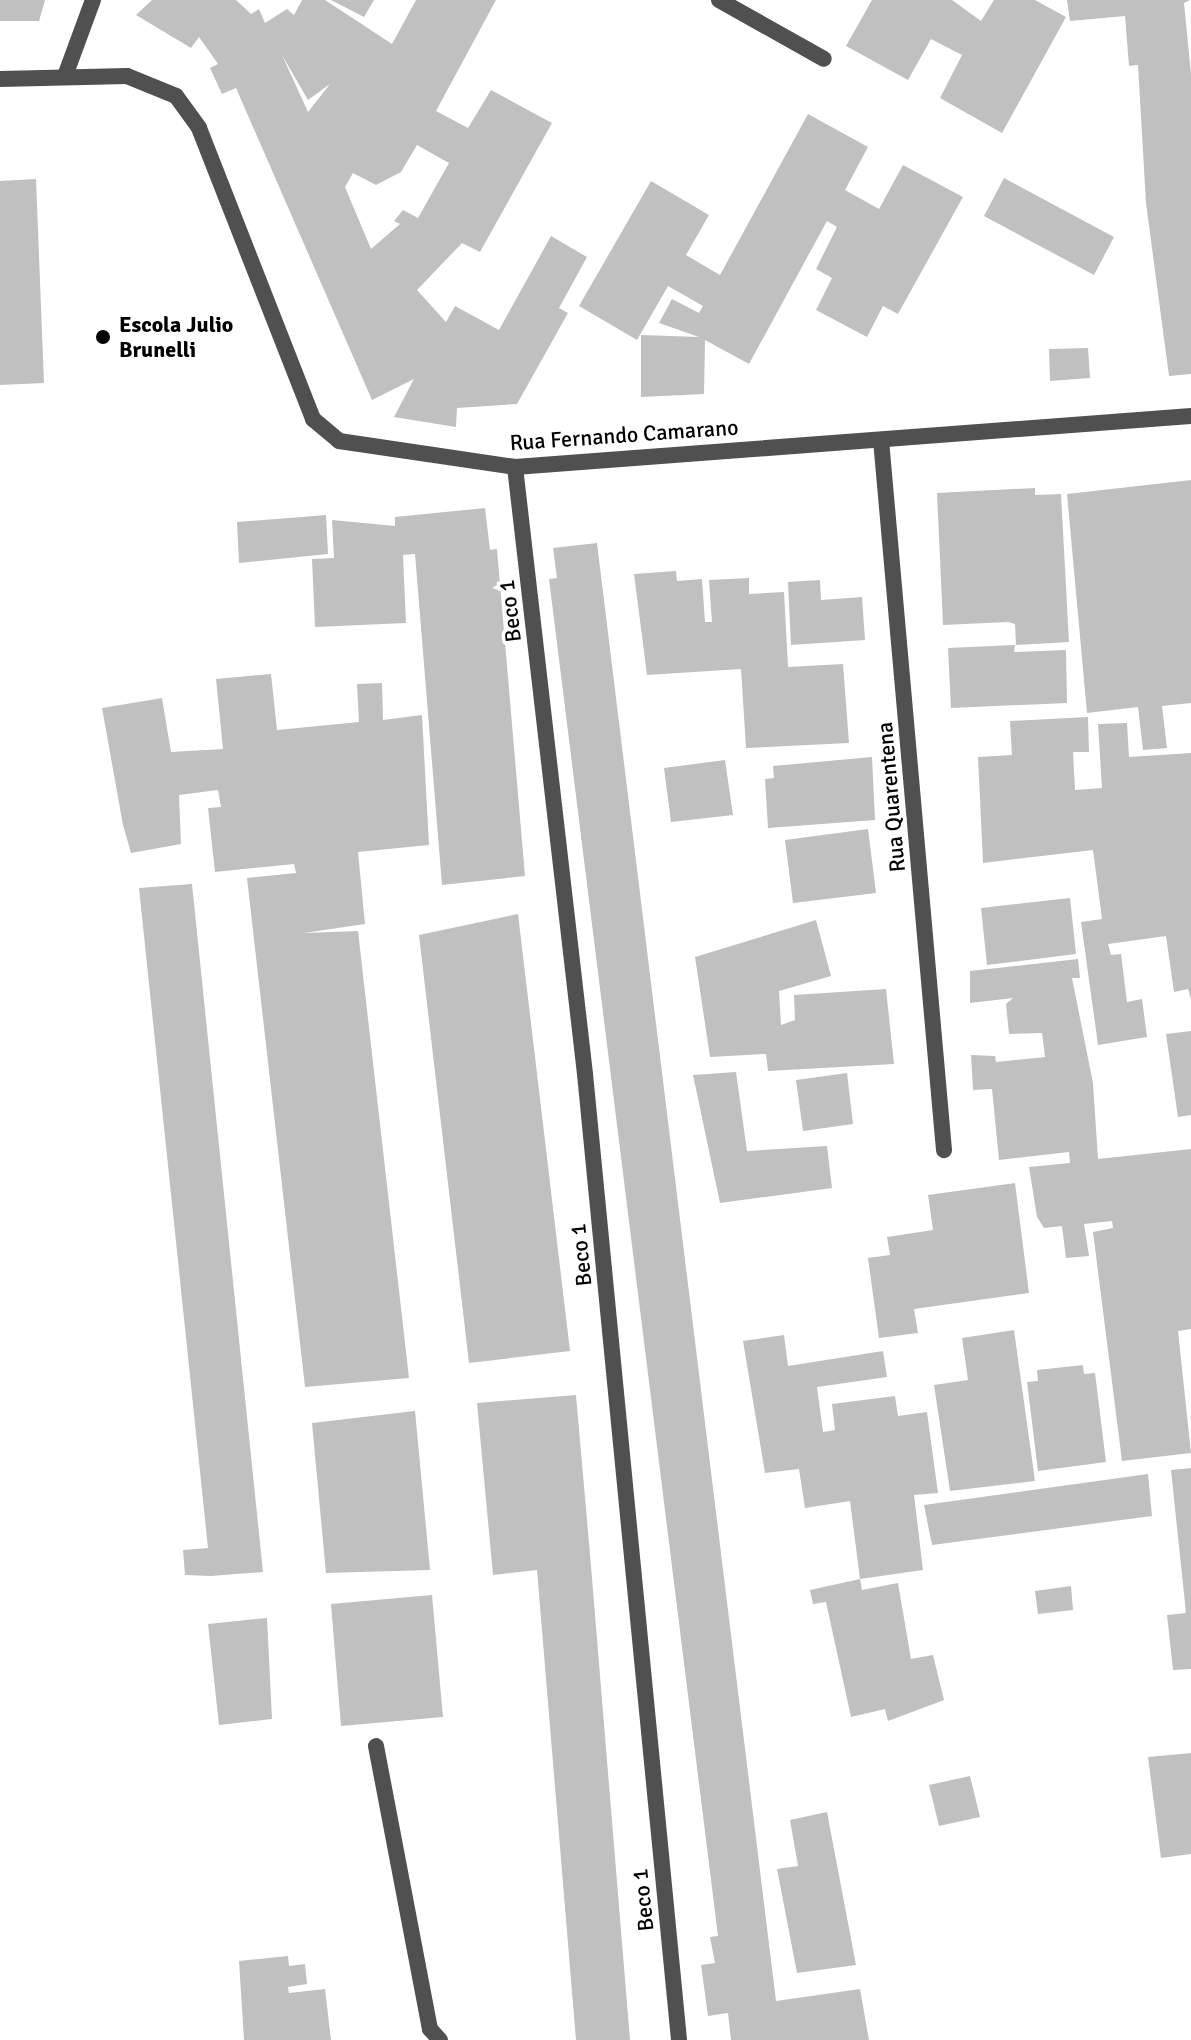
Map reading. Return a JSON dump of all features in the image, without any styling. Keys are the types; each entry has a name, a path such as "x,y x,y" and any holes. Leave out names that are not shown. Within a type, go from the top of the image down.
{"street":[{"path":"65,76 93,0"},
{"path":"719,0 824,59"},
{"name":"Rua Fernando Camarano","path":"0,79 127,76 176,96 199,128 313,419 331,434 391,452 515,467 1191,416"},
{"name":"Rua Quarentena","path":"881,440 944,1150"},
{"name":"Beco 1","path":"515,467 585,1074 679,2040"},
{"path":"376,1746 430,2029 440,2040"}],"building":[{"path":"0,0 45,0 39,21 0,21"},
{"path":"152,0 236,0 251,14 259,9 265,23 287,9 294,15 302,0 325,0 392,44 416,0 496,0 436,111 468,128 491,90 552,123 480,252 462,243 417,290 446,322 455,306 499,330 551,236 587,257 559,308 568,313 517,404 457,408 456,427 394,417 414,379 372,400 236,88 222,94 210,68 218,64 199,37 191,48 136,15","holes":["282,55 308,100 330,84 308,112","417,145 449,163 418,218 403,210 394,221 400,224 371,249 345,187 353,173 376,185 401,172"]},
{"path":"331,0 374,0 364,17"},
{"path":"872,0 952,0 981,21 994,0 1035,0 1066,17 1002,133 940,98 962,55 931,39 908,80 846,46"},
{"path":"1067,0 1190,0 1184,3 1191,74 1191,374 1169,376 1146,203 1138,65 1129,66 1125,16 1070,21"},
{"path":"808,114 868,147 845,190 879,209 903,165 963,197 898,314 883,306 867,337 816,310 832,278 816,269 837,227 827,221 749,364 705,340 704,394 641,397 641,335 699,337 659,323 672,299 699,313 703,306 668,286 637,340 579,306 651,181 709,215 686,255 720,275"},
{"path":"1004,178 1114,237 1094,275 984,216"},
{"path":"36,179 44,383 0,385 0,181"},
{"path":"1088,348 1090,378 1050,381 1049,349"},
{"path":"1191,480 1191,703 1162,706 1167,748 1143,750 1138,707 1087,713 1067,494"},
{"path":"1035,488 1035,495 1061,494 1069,642 1016,645 1015,624 1008,622 943,625 937,493"},
{"path":"485,508 490,550 497,549 525,876 442,885 415,554 403,555 406,623 315,627 312,559 334,558 332,520 395,526 395,517"},
{"path":"326,515 328,554 239,563 237,522"},
{"path":"597,543 776,2001 860,1989 869,2040 731,2040 728,2013 708,2016 701,1965 715,1963 710,1937 718,1936 549,579 557,578 553,548"},
{"path":"676,571 677,581 702,579 705,622 712,622 709,580 749,578 749,594 784,592 788,667 843,664 849,743 746,748 741,669 647,675 634,574"},
{"path":"820,580 821,600 862,597 865,640 791,645 788,582"},
{"path":"1015,645 1014,652 1066,650 1067,703 951,708 948,648"},
{"path":"271,674 277,730 359,722 357,684 382,683 383,720 422,715 429,845 358,852 365,924 304,933 358,931 409,1378 305,1387 247,878 296,873 294,864 215,872 208,808 221,807 218,790 179,795 181,844 131,853 123,825 102,708 162,698 171,752 223,749 216,679"},
{"path":"1088,717 1089,752 1073,752 1075,790 1102,788 1098,724 1127,723 1129,757 1191,753 1191,999 1188,989 1174,992 1166,936 1108,944 1111,955 1121,954 1127,1002 1142,999 1147,1037 1098,1045 1081,922 1102,919 1093,850 983,863 978,757 1012,755 1010,721"},
{"path":"872,757 875,820 768,828 765,779 774,778 773,766"},
{"path":"725,760 733,815 671,822 664,768"},
{"path":"868,829 876,893 793,903 785,840"},
{"path":"192,884 263,1572 211,1576 185,1575 183,1550 208,1548 139,888"},
{"path":"1070,898 1076,954 987,965 981,908"},
{"path":"518,914 570,1351 469,1363 419,935"},
{"path":"816,920 831,976 779,991 781,1025 795,1020 794,995 886,989 894,1064 768,1071 766,1054 710,1057 695,957"},
{"path":"1078,959 1080,978 1072,978 1093,1083 1098,1159 1191,1149 1191,1329 1178,1331 1191,1453 1122,1461 1093,1232 1113,1228 1112,1221 1084,1224 1089,1256 1066,1258 1062,1226 1044,1228 1037,1217 1029,1167 1070,1163 1069,1152 999,1160 992,1089 973,1090 971,1055 995,1056 996,1062 1045,1057 1042,1033 1009,1034 1006,1004 1013,998 970,1003 970,971"},
{"path":"1191,1031 1191,1115 1178,1117 1166,1034"},
{"path":"736,1072 747,1151 827,1146 832,1188 720,1203 693,1075"},
{"path":"847,1073 853,1124 803,1131 796,1080"},
{"path":"1015,1183 1029,1293 914,1309 918,1333 879,1338 868,1258 890,1255 887,1237 933,1230 928,1195"},
{"path":"1014,1330 1035,1481 950,1491 934,1385 968,1380 962,1338"},
{"path":"784,1335 788,1366 883,1351 887,1377 817,1387 823,1432 835,1430 832,1404 895,1396 898,1416 927,1412 938,1493 914,1495 923,1570 860,1579 850,1501 805,1508 799,1469 765,1473 743,1341"},
{"path":"1083,1365 1084,1374 1095,1373 1106,1462 1038,1471 1027,1382 1038,1381 1037,1370"},
{"path":"576,1395 630,2040 576,2040 537,1570 493,1575 477,1403"},
{"path":"415,1411 430,1570 326,1573 312,1423"},
{"path":"1191,1468 1191,1669 1173,1670 1167,1615 1186,1613 1171,1470"},
{"path":"1148,1474 1152,1516 932,1545 924,1505"},
{"path":"860,1579 862,1590 898,1583 911,1659 933,1655 944,1700 888,1721 885,1709 851,1717 826,1602 813,1604 810,1590"},
{"path":"1071,1586 1073,1610 1038,1614 1035,1591"},
{"path":"432,1595 443,1717 341,1726 331,1604"},
{"path":"267,1618 272,1719 219,1725 208,1624"},
{"path":"1191,1753 1191,1854 1161,1858 1148,1757"},
{"path":"970,1776 980,1817 939,1826 929,1785"},
{"path":"827,1812 856,1965 797,1973 777,1869 798,1866 790,1820"},
{"path":"288,1956 289,1966 305,1964 307,1984 288,1987 289,1993 325,1989 331,2040 244,2040 239,1961"}],"place":[{"name":"Escola Julio Brunelli","path":"103,337"}]}
